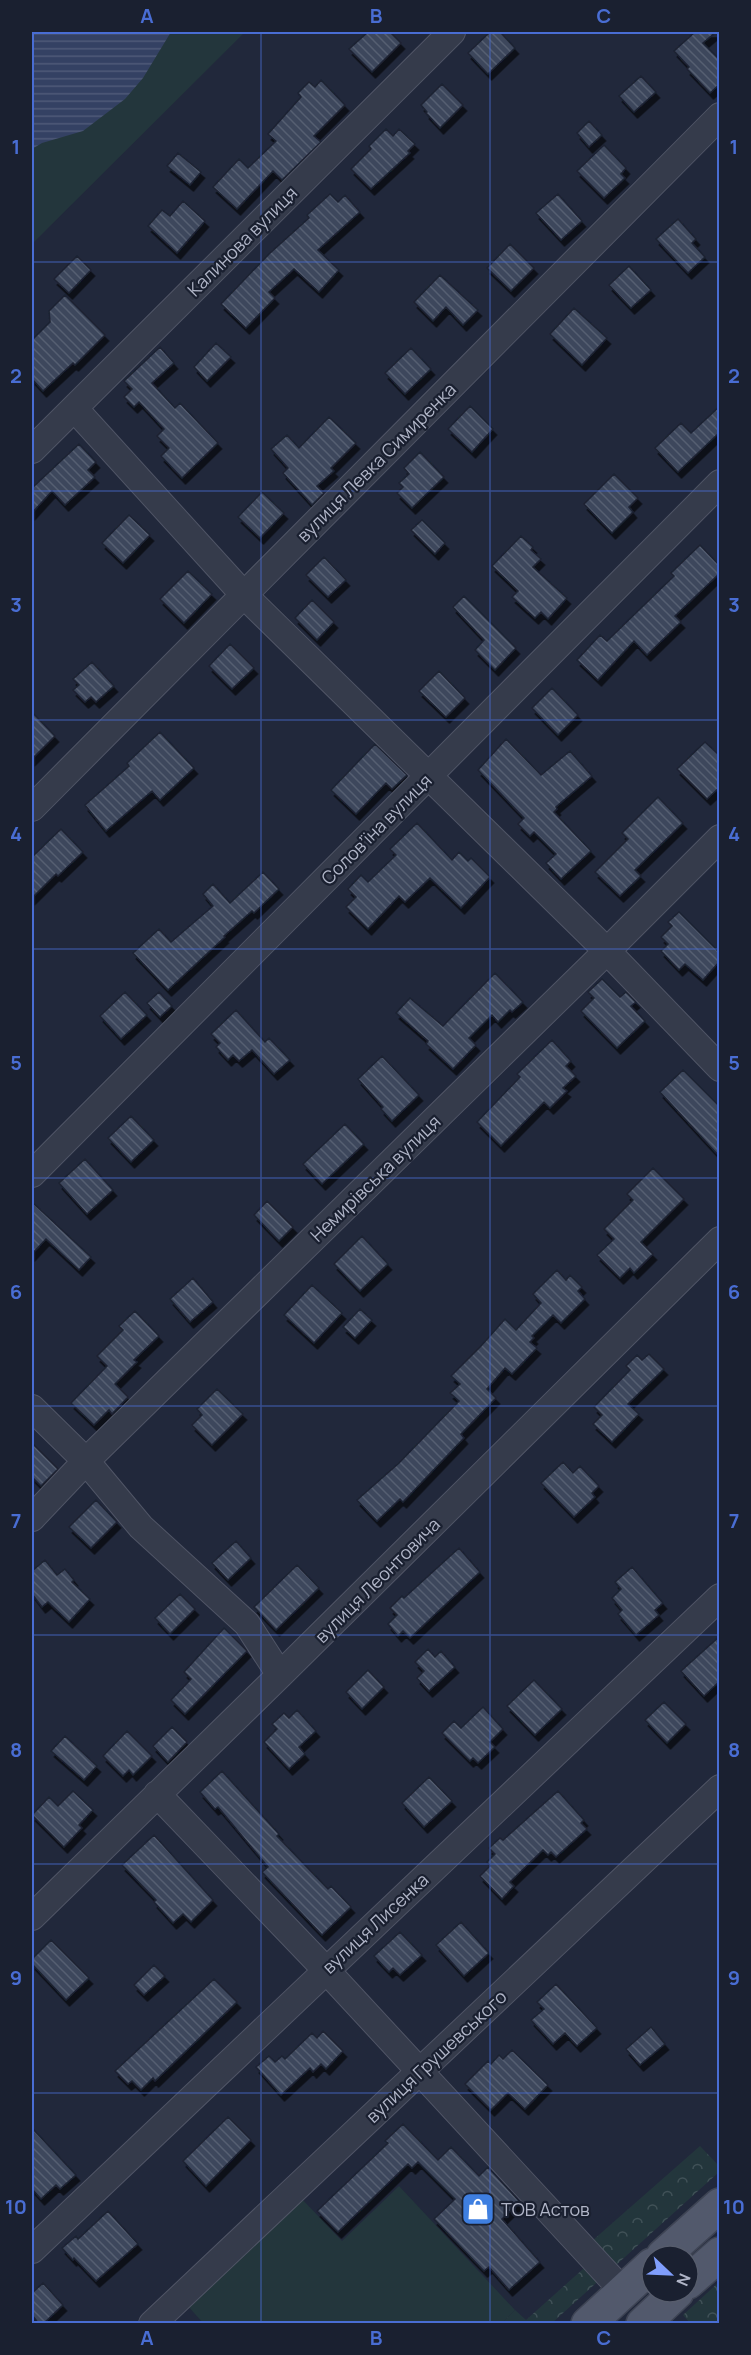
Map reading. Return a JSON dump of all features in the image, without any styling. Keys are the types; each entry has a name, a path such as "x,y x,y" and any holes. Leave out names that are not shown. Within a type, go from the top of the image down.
{"main road":[{"path":"676,2244 720,2205"},
{"path":"700,2272 720,2254"},
{"path":"588,2324 640,2276"},
{"path":"643,2324 664,2304"}],"street":[{"name":"Калинова вулиця","path":"32,450 452,32"},
{"name":"вулиця Левка Симиренка","path":"32,808 720,116"},
{"path":"74,408 244,595 607,951 720,1068"},
{"name":"Соловʼїна вулиця","path":"32,1173 720,483"},
{"name":"Немирівська вулиця","path":"32,1518 86,1461 720,838"},
{"name":"вулиця Леонтовича","path":"32,1917 720,1240"},
{"path":"32,1408 86,1461 141,1527 247,1624 280,1675"},
{"name":"вулиця Лисенка","path":"32,2250 325,1969 720,1597"},
{"name":"вулиця Грушевського","path":"152,2324 720,1788"},
{"path":"157,1794 325,1969 623,2291"}],"green space":[{"path":"171,32 245,32 32,244 32,149 157,54"},
{"path":"700,2146 719,2166 719,2172 552,2323 501,2324 515,2310 526,2320 602,2252 592,2241"},
{"path":"399,2186 515,2310 501,2324 204,2324 186,2304 301,2198 342,2241"},
{"path":"719,2282 719,2323 690,2323 683,2315 695,2304 700,2304 700,2299"}],"water":[{"path":"32,32 171,32 143,78 125,99 83,131 42,143 32,149"}],"building":[{"path":"368,32 390,32 401,43 372,72 349,49"},
{"path":"490,32 500,32 515,48 488,74 468,53"},
{"path":"695,32 716,32 703,43 720,60 720,84 710,93 687,69 689,67 674,51"},
{"path":"641,76 656,92 634,112 619,96"},
{"path":"321,80 345,105 314,136 321,142 282,180 273,171 237,209 213,187 239,159 248,168 276,141 268,134 301,97 298,93 309,82 315,87"},
{"path":"442,84 463,105 440,128 421,105"},
{"path":"589,121 602,135 589,147 577,133"},
{"path":"386,129 393,136 399,129 415,144 408,151 410,153 371,189 351,169 371,149 369,146"},
{"path":"604,145 626,168 621,174 625,178 604,198 577,171"},
{"path":"178,153 201,172 190,185 167,166"},
{"path":"330,194 338,202 345,195 360,212 318,250 339,270 319,292 294,269 269,292 275,298 246,328 221,304 269,254 309,218 307,215"},
{"path":"558,194 582,221 561,240 536,213"},
{"path":"183,201 205,221 177,253 148,226 162,210 170,216"},
{"path":"678,219 696,239 692,243 705,257 688,273 656,239"},
{"path":"510,244 534,268 511,291 487,268"},
{"path":"77,256 91,270 69,293 54,279"},
{"path":"629,266 651,290 631,308 609,285"},
{"path":"440,275 478,310 463,325 446,307 433,321 414,302"},
{"path":"65,295 105,335 75,365 73,363 43,391 32,379 32,340 50,322 49,311"},
{"path":"574,308 607,338 582,365 550,334"},
{"path":"216,343 231,357 207,381 194,367"},
{"path":"160,347 174,363 152,383 175,408 180,403 218,443 182,478 161,456 169,448 157,436 164,429 139,402 134,407 124,397 132,389 124,381"},
{"path":"411,348 431,369 405,394 385,373"},
{"path":"470,406 493,429 472,452 448,429"},
{"path":"720,406 720,432 678,472 655,448 681,423 691,433"},
{"path":"329,417 356,443 331,468 334,471 317,486 324,493 312,505 283,473 288,468 271,449 287,435 299,448"},
{"path":"79,444 96,462 88,470 95,477 65,505 52,491 32,513 32,488"},
{"path":"420,452 444,477 412,508 397,493 403,487 399,483 409,474 404,468"},
{"path":"614,474 638,498 629,507 633,512 612,533 584,504"},
{"path":"262,492 284,513 260,538 238,517"},
{"path":"129,515 150,535 123,563 102,543"},
{"path":"422,520 445,543 435,554 411,530"},
{"path":"521,536 533,547 531,550 541,559 533,567 567,598 548,619 541,612 535,618 512,597 518,591 492,566"},
{"path":"700,545 720,566 720,573 675,616 681,622 647,655 634,641 598,680 577,660 600,635 607,641 674,576 671,573"},
{"path":"324,557 346,580 328,597 306,575"},
{"path":"188,571 212,594 184,623 160,599"},
{"path":"464,596 516,648 495,670 475,650 484,640 453,607"},
{"path":"312,600 334,622 317,640 295,618"},
{"path":"230,644 254,668 232,689 209,666"},
{"path":"92,662 114,686 96,702 91,697 85,702 73,690 79,685 73,679"},
{"path":"439,671 465,698 446,717 419,691"},
{"path":"552,688 578,715 558,735 532,708"},
{"path":"32,712 55,736 32,759"},
{"path":"160,732 194,768 160,800 152,791 106,831 85,805 129,766 127,763"},
{"path":"506,739 541,775 570,751 592,776 556,807 554,812 591,851 561,879 546,863 556,854 534,832 530,836 518,824 524,818 478,770"},
{"path":"705,742 720,756 720,787 707,799 677,769"},
{"path":"375,744 407,775 392,789 386,783 356,814 331,790"},
{"path":"658,797 683,823 635,870 641,876 620,896 595,872 628,839 622,833"},
{"path":"417,823 452,860 459,852 468,861 471,858 490,877 461,908 430,878 405,902 399,896 368,929 346,907 356,897 348,889 361,875 368,882 396,855 390,849"},
{"path":"61,829 83,852 32,898 32,857"},
{"path":"263,872 279,889 254,913 252,911 224,936 168,990 133,953 159,929 171,942 213,906 203,894 213,884 230,903"},
{"path":"679,912 720,953 720,961 703,980 685,964 679,970 661,951 668,944 661,937 672,926 668,922"},
{"path":"495,973 523,1002 512,1012 510,1010 498,1022 492,1015 469,1038 476,1045 453,1069 426,1044 428,1041 396,1013 410,998 443,1026"},
{"path":"602,979 620,997 626,992 636,1002 631,1006 645,1021 617,1048 581,1011 594,998 588,992"},
{"path":"125,992 147,1015 121,1039 100,1016"},
{"path":"159,992 172,1006 160,1017 147,1003"},
{"path":"236,1010 265,1042 269,1038 290,1060 274,1074 252,1050 239,1061 233,1055 228,1060 216,1047 220,1043 211,1034"},
{"path":"552,1040 571,1061 566,1066 576,1076 563,1088 567,1091 550,1108 544,1102 501,1146 477,1122 520,1077 517,1074"},
{"path":"382,1056 419,1095 392,1121 381,1109 383,1107 358,1079"},
{"path":"683,1070 720,1107 720,1157 660,1092"},
{"path":"131,1116 154,1140 131,1162 108,1138"},
{"path":"345,1124 364,1144 322,1184 303,1164"},
{"path":"85,1159 113,1190 87,1214 59,1183"},
{"path":"653,1168 684,1199 641,1242 653,1254 634,1273 630,1268 620,1278 597,1255 614,1239 604,1229 633,1200 627,1194"},
{"path":"267,1201 293,1227 279,1241 254,1215"},
{"path":"32,1202 91,1257 79,1270 46,1239 32,1254"},
{"path":"362,1236 388,1264 360,1291 334,1264"},
{"path":"557,1270 566,1280 570,1275 582,1287 578,1291 585,1299 561,1323 553,1315 532,1336 534,1338 530,1342 537,1348 512,1374 505,1368 487,1389 496,1398 461,1434 464,1438 403,1502 400,1499 377,1521 357,1500 399,1463 459,1401 450,1393 460,1384 451,1376 505,1319 516,1330 541,1303 533,1294"},
{"path":"193,1278 213,1302 190,1322 170,1299"},
{"path":"312,1285 342,1313 314,1343 284,1315"},
{"path":"360,1309 372,1320 355,1338 343,1327"},
{"path":"135,1311 159,1336 134,1360 137,1362 115,1384 128,1397 112,1414 109,1410 94,1425 71,1403 107,1366 97,1356 123,1330 119,1326"},
{"path":"649,1354 664,1369 628,1404 639,1414 612,1442 593,1424 602,1415 594,1407 630,1370 626,1366 637,1355 642,1360"},
{"path":"217,1389 243,1414 212,1445 192,1425 202,1415 197,1409"},
{"path":"32,1443 58,1469 41,1486 32,1477"},
{"path":"563,1462 573,1473 580,1466 599,1486 592,1493 595,1497 574,1517 541,1483"},
{"path":"96,1500 117,1522 91,1548 69,1527"},
{"path":"236,1541 251,1558 228,1580 212,1563"},
{"path":"459,1548 480,1572 410,1638 403,1631 398,1636 388,1624 397,1615 390,1608"},
{"path":"45,1560 57,1575 65,1569 74,1580 72,1582 90,1599 69,1622 48,1602 42,1607 32,1594 32,1571"},
{"path":"297,1565 319,1588 276,1630 254,1607"},
{"path":"632,1567 663,1603 655,1610 659,1615 636,1635 618,1614 622,1610 612,1598 621,1589 615,1582"},
{"path":"180,1594 195,1609 170,1634 155,1618"},
{"path":"224,1628 247,1651 185,1714 171,1700 191,1679 184,1672"},
{"path":"720,1636 720,1681 704,1696 681,1671"},
{"path":"428,1649 435,1657 441,1651 455,1667 429,1691 417,1678 424,1671 415,1662"},
{"path":"368,1670 384,1687 362,1709 346,1692"},
{"path":"534,1680 562,1709 535,1735 507,1706"},
{"path":"664,1702 686,1724 667,1743 645,1720"},
{"path":"483,1707 503,1729 490,1742 495,1747 478,1763 473,1758 470,1761 442,1733 454,1721 461,1728"},
{"path":"297,1710 316,1731 299,1747 305,1754 289,1769 264,1742 277,1729 272,1724 284,1713 289,1718"},
{"path":"172,1727 187,1742 168,1762 153,1746"},
{"path":"127,1731 152,1756 133,1775 129,1770 123,1776 103,1756"},
{"path":"65,1736 97,1766 84,1780 51,1751"},
{"path":"222,1771 279,1834 277,1836 328,1889 331,1886 351,1907 322,1935 262,1872 268,1867 218,1807 215,1809 200,1792"},
{"path":"429,1777 452,1801 424,1827 402,1803"},
{"path":"73,1791 93,1810 79,1825 82,1828 64,1847 32,1815 49,1797 58,1806"},
{"path":"558,1791 584,1820 581,1823 587,1829 556,1857 551,1852 548,1855 543,1850 510,1882 514,1886 502,1899 480,1876 490,1866 487,1862 495,1854 489,1848 500,1838 503,1840"},
{"path":"154,1835 213,1900 191,1922 183,1914 173,1923 154,1902 156,1900 122,1865"},
{"path":"461,1922 489,1953 464,1976 436,1945"},
{"path":"400,1932 422,1955 400,1975 393,1968 389,1972 374,1956"},
{"path":"51,1940 89,1978 66,2000 32,1964 32,1959"},
{"path":"154,1965 165,1976 144,1995 134,1985"},
{"path":"214,1979 237,2002 155,2081 153,2078 141,2090 132,2081 128,2084 115,2071"},
{"path":"556,1984 597,2028 577,2046 565,2033 553,2044 531,2020 544,2009 537,2002"},
{"path":"651,2027 665,2044 640,2065 626,2049"},
{"path":"323,2031 343,2051 326,2069 321,2064 313,2072 310,2068 281,2095 256,2067 269,2056 275,2062 282,2056 285,2059 312,2033 317,2038"},
{"path":"512,2050 548,2085 525,2109 508,2093 491,2110 465,2084 488,2061 491,2064 499,2055 503,2059"},
{"path":"228,2117 251,2140 206,2186 183,2161"},
{"path":"403,2124 438,2160 451,2147 479,2176 488,2167 520,2202 502,2219 540,2262 509,2290 489,2267 484,2271 434,2219 455,2199 418,2162 412,2168 408,2164 338,2232 317,2211 388,2143 385,2141"},
{"path":"32,2128 76,2175 60,2189 56,2185 41,2199 32,2189"},
{"path":"108,2211 138,2244 96,2281 62,2248 76,2236 78,2239"},
{"path":"43,2283 63,2305 43,2324 39,2324 32,2315 32,2293"}],"place":[{"name":"ТОВ Астов","path":"478,2209"}]}
